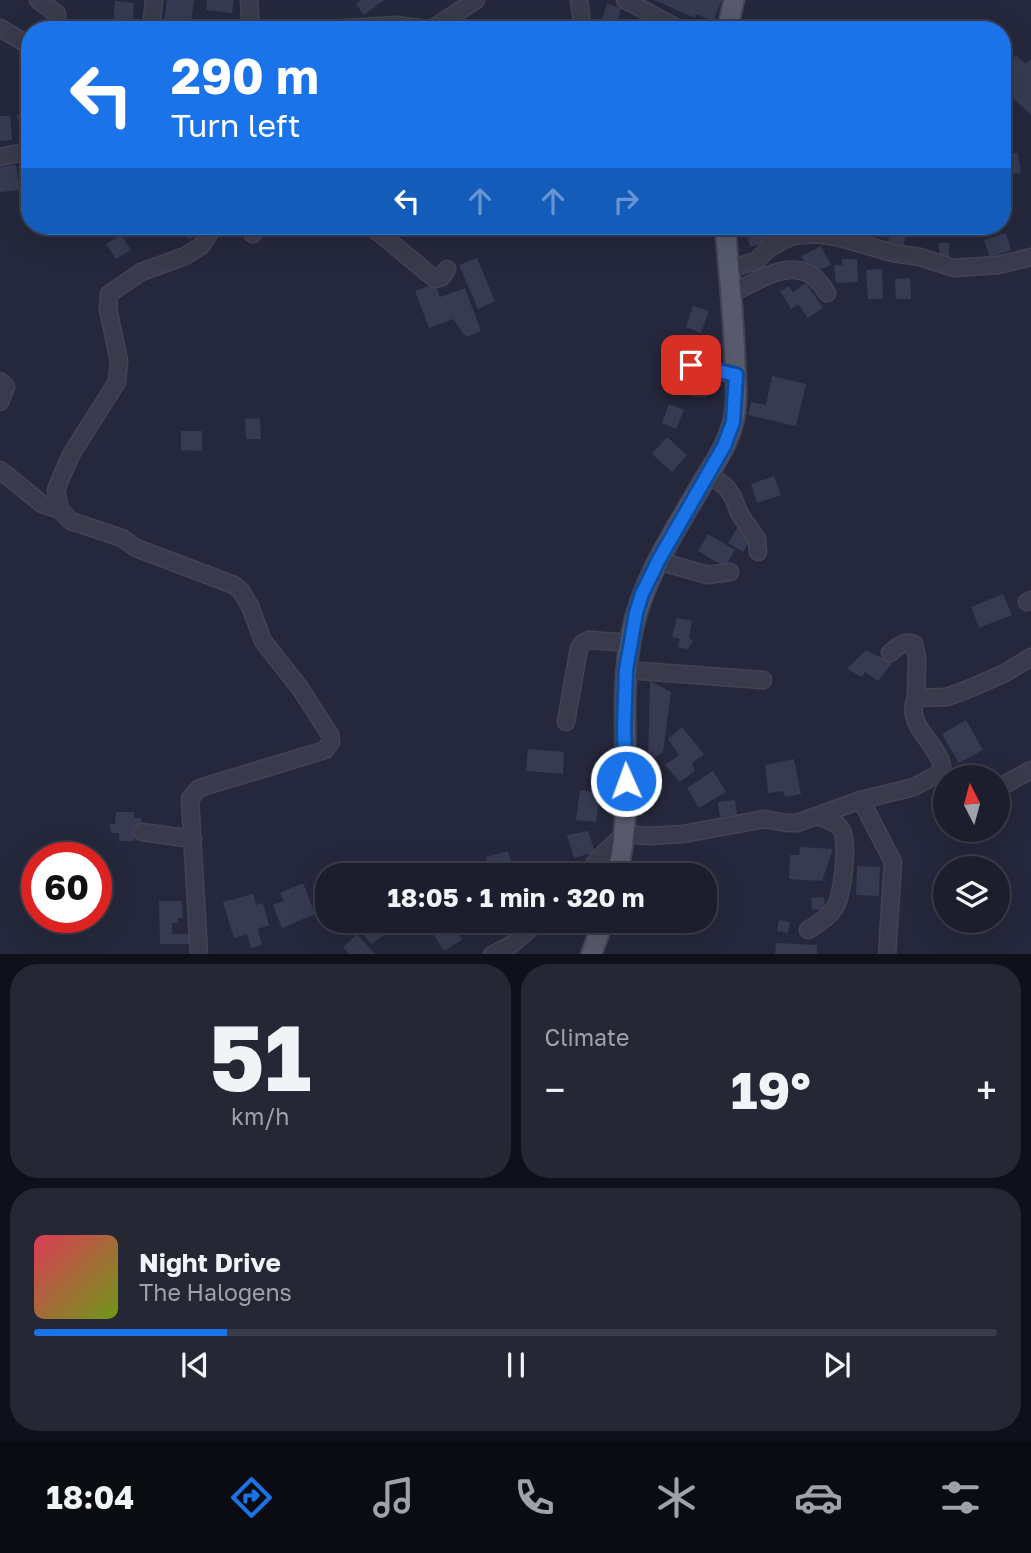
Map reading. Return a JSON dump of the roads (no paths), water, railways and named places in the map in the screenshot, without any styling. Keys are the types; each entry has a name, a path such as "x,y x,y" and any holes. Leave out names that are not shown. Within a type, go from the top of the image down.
{"main road":[{"path":"729,21 734,0"},
{"path":"619,863 627,800 624,728 626,670 642,594 724,446 733,422 736,375 726,235"},
{"path":"591,954 599,933"}],"street":[{"path":"38,0 57,14 55,21"},
{"path":"152,21 154,0"},
{"path":"248,0 250,21"},
{"path":"446,21 476,0"},
{"path":"579,0 582,21"},
{"path":"625,0 664,21"},
{"path":"0,28 21,41"},
{"path":"0,157 21,153"},
{"path":"60,510 56,490 62,475 72,453 117,382 119,361 108,309 109,294 141,272 185,256 201,246 208,235"},
{"path":"382,235 435,279 442,277 447,269"},
{"path":"769,248 773,235"},
{"path":"729,268 756,261 769,248 793,236 805,235"},
{"path":"824,235 893,253 920,257 954,268 998,265 1031,257"},
{"path":"731,294 774,272 790,269 813,276 827,293"},
{"path":"691,365 736,375"},
{"path":"0,381 6,387 0,402"},
{"path":"0,470 41,504 60,510 71,521 122,538 136,548 234,585 247,599 263,641 300,688 330,736 331,742 325,750 198,789 190,799 188,805 193,839 199,954"},
{"path":"708,473 726,487 733,497 739,513 757,539 758,552"},
{"path":"658,561 708,575 730,572"},
{"path":"566,722 579,648 583,643 589,640 630,643"},
{"path":"595,863 624,834 674,835 764,819 790,823 861,800 914,787 940,773 941,760 918,727 914,715 917,657 914,644 909,642 901,645 890,653"},
{"path":"916,698 947,696 982,684 1031,657"},
{"path":"626,670 763,680"},
{"path":"1005,673 1031,670"},
{"path":"1010,781 1031,770"},
{"path":"861,800 892,862 887,954"},
{"path":"808,930 827,917 838,902 846,844 842,830 836,824 817,816"},
{"path":"142,832 193,839"},
{"path":"492,954 511,945 525,933"}]}
